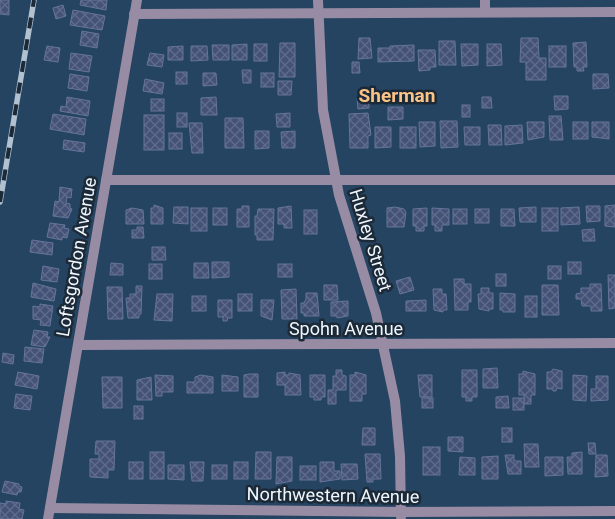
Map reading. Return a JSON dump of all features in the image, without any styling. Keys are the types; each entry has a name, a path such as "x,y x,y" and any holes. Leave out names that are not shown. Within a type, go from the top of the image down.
{"street":[{"name":"Loftsgordon Avenue","path":"48,519 137,0"},
{"name":"Huxley Street","path":"318,0 323,110 336,180 376,313 395,401 400,456 401,516"},
{"path":"485,0 485,12"},
{"path":"134,14 615,12"},
{"path":"106,180 615,180"},
{"name":"Spohn Avenue","path":"78,345 615,343"},
{"name":"Northwestern Avenue","path":"50,508 401,516 615,511"}],"building":[{"path":"0,0 9,0 9,15 0,14"},
{"path":"81,0 107,0 106,10 80,5"},
{"path":"63,5 66,16 56,19 53,8"},
{"path":"73,10 105,16 102,30 70,25"},
{"path":"82,31 99,34 97,48 80,45"},
{"path":"359,38 370,38 372,58 358,59"},
{"path":"521,38 538,38 539,58 546,58 546,80 526,80 526,62 520,62"},
{"path":"439,41 455,41 456,65 439,65"},
{"path":"586,42 587,67 583,67 584,71 577,71 577,67 574,67 573,43"},
{"path":"280,43 295,43 295,77 279,77"},
{"path":"247,44 247,60 232,60 232,45"},
{"path":"254,44 267,44 267,61 254,61"},
{"path":"461,44 478,44 478,65 462,66"},
{"path":"487,44 501,44 502,65 487,66"},
{"path":"212,45 229,45 229,60 213,60"},
{"path":"414,45 414,61 378,62 378,48"},
{"path":"47,46 60,48 58,62 44,60"},
{"path":"183,46 183,60 168,60 168,47"},
{"path":"191,46 207,46 208,60 191,61"},
{"path":"549,46 566,46 566,67 549,67"},
{"path":"418,50 435,50 436,67 430,67 430,70 419,71"},
{"path":"71,53 92,56 89,72 69,69"},
{"path":"150,53 164,55 162,67 147,65"},
{"path":"352,62 359,62 360,73 352,73"},
{"path":"242,70 251,70 251,83 243,83"},
{"path":"176,72 187,72 187,84 176,84"},
{"path":"203,73 216,73 217,85 203,86"},
{"path":"261,73 274,73 274,87 261,87"},
{"path":"70,74 89,77 87,91 68,88"},
{"path":"593,74 608,74 609,88 593,89"},
{"path":"145,79 164,83 162,94 143,91"},
{"path":"278,81 292,81 291,95 278,95"},
{"path":"554,96 568,96 568,109 555,110"},
{"path":"67,97 90,101 88,116 60,111 61,106 66,107"},
{"path":"216,97 217,115 201,115 201,98"},
{"path":"369,97 369,108 358,109 357,98"},
{"path":"482,97 491,97 492,108 482,108"},
{"path":"151,99 164,99 164,111 151,111"},
{"path":"462,105 470,105 470,117 462,117"},
{"path":"388,107 403,107 403,119 388,120"},
{"path":"177,113 187,113 187,127 177,127"},
{"path":"290,113 290,127 277,127 276,114"},
{"path":"368,113 371,135 368,136 368,148 350,148 349,114"},
{"path":"53,114 86,119 84,135 50,129"},
{"path":"144,115 164,115 164,150 144,150"},
{"path":"549,116 561,116 563,140 550,140"},
{"path":"225,118 243,118 244,148 225,148"},
{"path":"440,121 457,121 458,147 441,148"},
{"path":"419,122 435,122 435,146 420,147"},
{"path":"527,122 544,122 544,137 528,140"},
{"path":"573,122 588,122 588,139 573,139"},
{"path":"592,122 609,122 609,139 592,137"},
{"path":"189,123 202,123 203,153 192,153"},
{"path":"488,125 501,125 502,145 489,145"},
{"path":"522,125 523,143 505,145 505,126"},
{"path":"375,127 391,127 391,147 375,148"},
{"path":"400,127 416,127 416,148 400,148"},
{"path":"464,127 480,127 480,145 465,145"},
{"path":"255,131 269,131 269,148 255,149"},
{"path":"295,131 295,148 282,148 281,132"},
{"path":"169,133 182,133 182,149 169,149"},
{"path":"64,140 85,143 84,152 63,149"},
{"path":"60,187 72,189 71,198 67,197 66,203 70,204 72,209 68,218 53,216 55,201 59,202"},
{"path":"154,205 163,208 163,224 151,224 151,208 154,208"},
{"path":"615,205 615,227 605,226 605,206"},
{"path":"242,206 249,206 249,227 237,227 237,209 242,209"},
{"path":"291,206 292,228 284,228 284,224 278,224 278,208"},
{"path":"586,206 600,206 600,221 587,222"},
{"path":"174,207 188,207 188,224 173,223"},
{"path":"536,207 536,222 520,222 519,208"},
{"path":"579,207 580,224 561,225 561,208"},
{"path":"132,208 143,210 144,224 126,224 126,210"},
{"path":"191,208 207,208 207,231 191,231"},
{"path":"213,208 227,208 227,225 213,225"},
{"path":"387,208 404,209 406,212 404,227 387,227"},
{"path":"427,208 427,226 424,226 424,231 416,231 416,226 413,226 413,209"},
{"path":"432,208 449,209 449,225 442,225 442,231 435,231 435,225 432,225"},
{"path":"542,208 558,208 558,231 542,231"},
{"path":"258,209 274,209 273,240 257,240 257,235 255,235 255,216 257,216"},
{"path":"453,209 467,209 467,224 453,224"},
{"path":"475,209 489,209 489,223 475,223"},
{"path":"501,209 514,209 515,226 501,226"},
{"path":"304,210 317,210 317,234 304,234"},
{"path":"50,223 65,225 64,228 69,229 67,238 62,237 62,240 47,237"},
{"path":"137,227 143,227 144,238 132,238 132,230 137,230"},
{"path":"594,229 595,241 583,241 582,230"},
{"path":"32,240 53,243 52,255 30,252"},
{"path":"152,247 165,247 166,260 152,260"},
{"path":"212,262 229,262 229,277 212,278"},
{"path":"568,262 581,262 581,274 568,274"},
{"path":"111,263 123,264 123,275 110,275"},
{"path":"194,263 208,263 209,278 194,278"},
{"path":"149,264 162,264 162,279 149,279"},
{"path":"278,264 292,264 292,277 278,277"},
{"path":"43,266 59,269 57,282 41,280"},
{"path":"548,266 561,266 561,279 548,279"},
{"path":"496,274 506,274 506,286 496,286"},
{"path":"608,275 615,275 615,308 609,309"},
{"path":"410,277 414,290 400,294 396,281"},
{"path":"454,279 464,279 464,284 471,284 471,302 468,302 468,310 455,310"},
{"path":"33,283 56,289 54,301 31,297"},
{"path":"590,284 601,284 602,311 591,311 591,306 582,306 581,299 576,299 576,294 581,293 581,288 590,288"},
{"path":"324,285 337,285 338,300 324,300"},
{"path":"542,285 558,285 559,315 542,315"},
{"path":"136,286 142,286 141,314 139,314 139,318 128,318 126,298 130,298 130,294 136,294"},
{"path":"107,287 122,287 123,319 108,319"},
{"path":"481,288 489,288 489,293 493,293 493,309 489,309 489,311 479,309 478,294 481,294"},
{"path":"296,289 297,319 282,319 281,290"},
{"path":"433,289 442,289 442,294 446,294 447,310 443,310 443,312 434,310"},
{"path":"306,293 317,293 319,316 304,316 304,313 301,313 301,303 304,303 306,299"},
{"path":"500,293 515,294 515,312 503,312 503,310 500,310"},
{"path":"157,294 173,294 172,321 154,320"},
{"path":"238,294 252,294 252,311 238,311"},
{"path":"192,296 206,296 206,311 192,311"},
{"path":"525,296 537,296 537,317 525,317"},
{"path":"218,300 232,300 232,318 228,318 227,321 223,321 223,317 218,317"},
{"path":"261,300 274,300 272,320 261,316"},
{"path":"426,300 426,311 406,311 406,301"},
{"path":"348,301 348,316 337,318 337,316 331,316 331,302"},
{"path":"40,304 53,306 50,326 40,325 41,320 33,319 33,306 40,307"},
{"path":"34,330 48,332 47,337 50,337 45,347 31,345"},
{"path":"25,347 44,349 42,363 24,361"},
{"path":"3,353 14,355 13,364 2,362"},
{"path":"497,368 498,388 483,388 483,369"},
{"path":"553,369 562,371 562,389 557,388 556,391 547,389 547,372 551,372"},
{"path":"336,370 342,370 342,375 346,376 346,390 336,390 336,404 328,404 328,390 333,390 333,376 336,376"},
{"path":"462,370 477,370 477,397 472,397 472,401 466,401 466,397 462,397"},
{"path":"523,371 535,374 535,395 531,395 531,404 524,404 524,395 519,395 519,374 523,374"},
{"path":"18,372 39,376 37,389 15,385"},
{"path":"285,372 285,375 289,375 289,373 300,375 301,395 285,395 285,385 277,385 277,373"},
{"path":"355,372 366,375 366,394 362,394 362,401 350,401 350,375 355,375"},
{"path":"258,374 258,397 244,397 244,375"},
{"path":"155,375 173,376 173,392 162,392 162,396 156,396"},
{"path":"201,375 213,377 213,393 187,393 187,382 195,382 195,377"},
{"path":"222,375 238,377 238,391 222,391"},
{"path":"310,375 325,375 325,397 321,397 321,400 314,400 314,397 310,397"},
{"path":"418,375 432,375 432,397 420,397"},
{"path":"573,375 587,376 586,401 573,400"},
{"path":"596,376 608,376 608,400 591,401 591,389 596,389"},
{"path":"102,377 122,377 122,408 103,408"},
{"path":"151,377 152,400 137,400 137,380"},
{"path":"16,394 32,396 30,410 14,408"},
{"path":"508,396 509,408 496,408 496,397"},
{"path":"422,398 433,398 433,408 422,408"},
{"path":"513,398 524,398 524,410 513,410"},
{"path":"134,406 143,406 143,419 134,419"},
{"path":"363,428 375,428 375,445 362,445"},
{"path":"502,428 512,428 512,442 502,442"},
{"path":"448,437 463,437 463,452 448,451"},
{"path":"96,441 115,441 114,470 108,470 108,478 90,477 90,459 99,459 99,454 95,454"},
{"path":"588,443 595,443 596,454 589,454"},
{"path":"524,444 538,444 539,467 525,467"},
{"path":"423,447 440,447 440,475 423,475"},
{"path":"150,452 164,452 164,479 150,479"},
{"path":"256,452 271,452 271,479 255,479"},
{"path":"582,452 582,474 568,474 567,457 572,457 572,453"},
{"path":"365,454 380,454 381,479 373,479 373,482 367,482"},
{"path":"505,455 514,455 514,461 521,461 521,474 508,474"},
{"path":"596,455 607,455 608,476 595,477"},
{"path":"498,456 498,479 482,479 482,457"},
{"path":"277,457 292,457 292,481 276,484"},
{"path":"460,457 475,458 475,475 459,475"},
{"path":"545,457 563,457 563,475 545,476"},
{"path":"129,462 143,462 143,479 129,479"},
{"path":"190,462 204,462 203,481 192,481"},
{"path":"234,462 248,462 248,479 234,479"},
{"path":"320,462 334,462 334,471 340,471 340,479 320,482"},
{"path":"341,464 357,464 358,479 342,480"},
{"path":"168,465 184,465 184,480 168,479"},
{"path":"212,465 227,465 227,479 212,479"},
{"path":"300,466 316,466 316,480 300,480"},
{"path":"5,481 19,484 22,487 21,492 18,492 17,495 2,492"},
{"path":"6,501 20,503 19,509 24,510 22,519 0,519 0,503 6,504"}],"railway":[{"path":"0,202 34,0"}],"district":[{"name":"Sherman","path":"397,95"}]}
